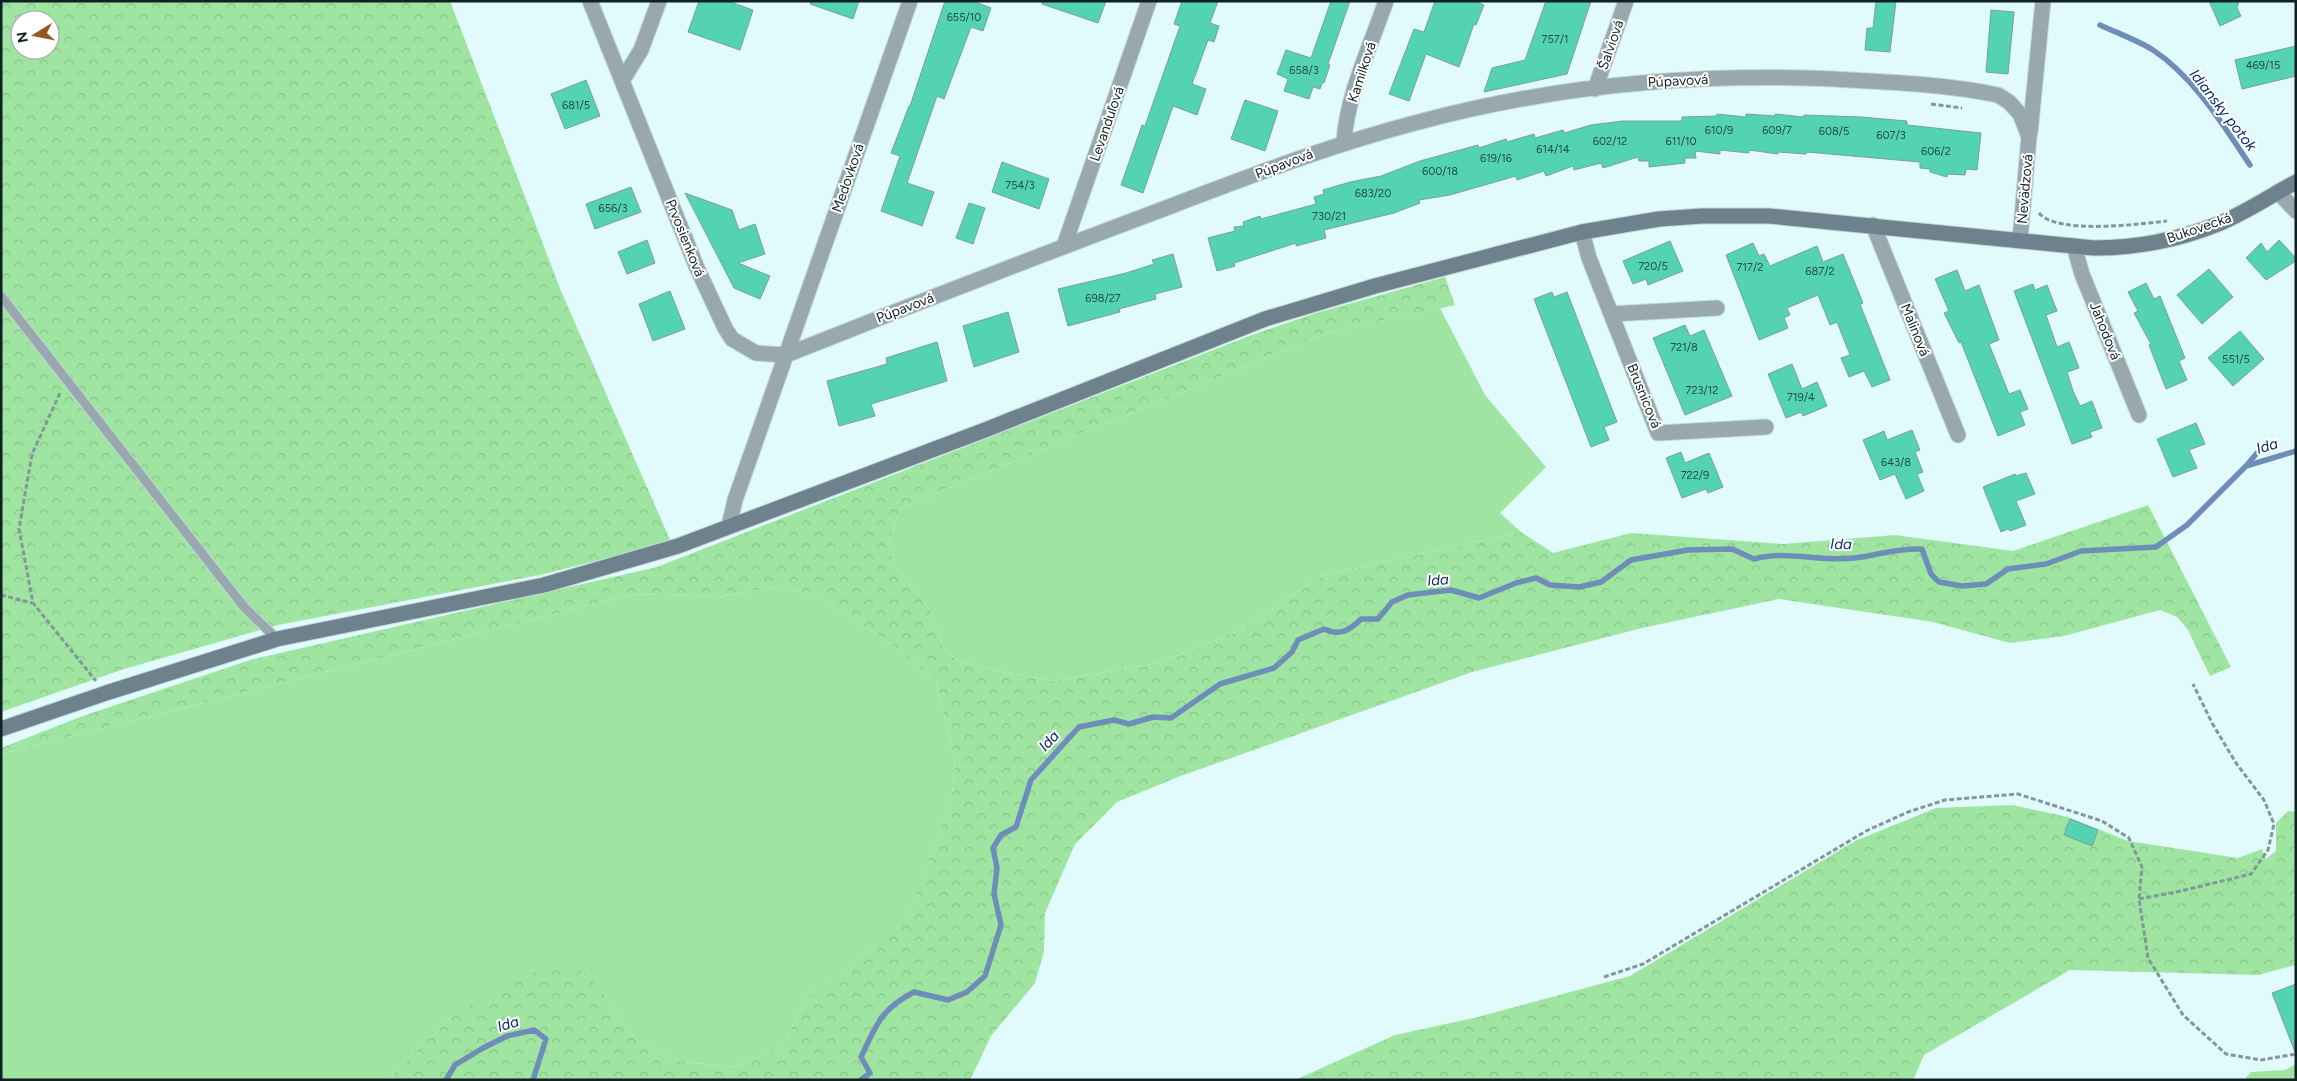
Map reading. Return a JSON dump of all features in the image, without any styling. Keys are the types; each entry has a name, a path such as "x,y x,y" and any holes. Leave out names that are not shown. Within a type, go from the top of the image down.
{"street":[{"name":"Prvosienková","path":"590,1 697,268 724,328 732,339 756,353 786,355"},
{"path":"622,81 641,50 659,1"},
{"name":"Medovková","path":"786,355 910,1"},
{"name":"Levanduľová","path":"1064,246 1150,1"},
{"name":"Kamilková","path":"1344,143 1354,93 1386,1"},
{"name":"Šalviová","path":"1595,89 1626,1"},
{"name":"Nevädzová","path":"2020,240 2043,3"},
{"name":"Púpavová","path":"786,355 1064,246 1344,143 1417,122 1519,100 1635,83 1703,79 1799,78 1902,83 1986,93"},
{"name":"Nevädzová","path":"1986,93 1998,96 2014,108 2025,124 2029,137"},
{"name":"Bukovecká","path":"1,729 106,693 277,639 544,585 678,546 984,430 1265,319 1375,286 1582,232 1659,219 1702,216 1769,216 2094,248 2136,246 2200,231 2243,212 2296,182"},
{"path":"2278,192 2296,211"},
{"name":"Malinová","path":"1873,225 1958,434"},
{"name":"Brusnicová","path":"1582,232 1589,258 1658,434 1766,427"},
{"name":"Jahodová","path":"2074,246 2082,274 2139,415"},
{"path":"1611,314 1717,308"},
{"path":"729,526 735,500 786,355"}],"lane":[{"path":"1,296 244,607 277,639"}],"path":[{"path":"1925,104 1964,108"},
{"path":"2036,207 2042,216 2050,222 2077,226 2121,226 2175,220"},
{"path":"66,379 32,454 19,530 33,603 106,693"},
{"path":"1,596 33,603"},
{"path":"2139,899 2250,874 2268,850 2274,824 2264,800 2236,763 2212,724 2193,684"},
{"path":"1604,978 1643,964 1866,831 1908,812 1945,800 2018,794 2102,821 2129,838 2142,867 2139,899 2148,958 2183,1016 2226,1054 2261,1060 2296,1054"}],"green space":[{"path":"1,1 450,1 561,291 671,542 540,575 278,625 124,669 1,712"},
{"path":"1445,277 1455,305 1327,333 901,508 889,540 893,564 930,610 946,652 959,661 991,670 1054,681 1158,663 1238,631 1321,576 1521,532 1553,553 1631,533 1783,544 1895,535 2013,551 2148,505 2231,667 2210,676 2188,630 2177,617 2160,610 2064,636 2010,643 1933,622 1779,599 1642,628 1472,672 1178,777 1117,802 1075,844 1045,913 1044,951 1035,983 991,1036 970,1080 387,1080 451,1017 520,977 562,961 582,971 604,993 635,1039 683,1062 735,1067 782,1048 806,998 908,917 952,797 955,759 936,682 893,645 814,594 773,587 719,597 634,594 1,754 1,748 80,717 250,660 657,567 1249,336 1316,313"},
{"path":"1440,308 1485,395 1546,467 1500,513 1521,532 1321,576 1238,631 1158,663 1054,681 991,670 959,661 946,652 930,610 893,564 889,540 901,508 1327,333"},
{"path":"773,587 814,594 893,645 936,682 955,759 952,797 908,918 806,998 782,1048 735,1067 683,1062 635,1039 604,993 451,1017 387,1080 1,1080 1,754 634,594 719,597"},
{"path":"2012,805 2068,817 2128,841 2238,858 2262,849 2266,859 2276,851 2276,823 2288,811 2296,812 2296,965 2258,975 2070,970 1924,1055 1913,1080 1295,1080 1395,1035 1478,1017 1630,976 1855,841 1936,808"},
{"path":"2296,1064 2296,1080 2244,1080 2251,1072 2285,1070"}],"building":[{"path":"699,1 728,1 753,10 740,50 688,32"},
{"path":"811,1 859,1 853,19 810,4"},
{"path":"945,1 973,1 991,8 983,31 971,27 944,99 937,96 907,183 934,192 922,226 881,211 900,156 891,153 910,106"},
{"path":"1042,1 1106,1 1098,23 1042,4"},
{"path":"1182,1 1218,1 1210,23 1219,26 1214,42 1208,40 1192,84 1206,89 1197,115 1173,106 1143,193 1121,185 1142,125 1145,126 1180,26 1174,24"},
{"path":"1331,1 1350,1 1328,64 1330,65 1324,83 1322,83 1320,89 1313,87 1309,99 1284,91 1288,79 1277,74 1286,50 1311,58"},
{"path":"1435,1 1475,1 1484,5 1476,25 1474,24 1459,67 1426,54 1409,101 1389,94 1414,29 1424,32"},
{"path":"1546,1 1591,1 1567,74 1484,92 1492,68 1525,60"},
{"path":"1876,1 1896,1 1890,52 1865,50 1867,28 1873,28"},
{"path":"2209,1 2239,1 2237,8 2241,16 2220,26"},
{"path":"1991,10 2014,12 2008,74 1986,72"},
{"path":"2296,46 2296,76 2242,89 2235,60"},
{"path":"586,80 600,116 565,129 551,94"},
{"path":"1245,100 1278,111 1265,151 1231,139"},
{"path":"1717,114 1746,117 1746,114 1775,116 1775,114 1803,117 1804,115 1861,117 1907,121 1907,125 1981,133 1977,170 1966,169 1965,175 1947,174 1947,177 1930,172 1930,169 1920,168 1920,162 1807,152 1806,154 1778,152 1778,154 1749,150 1749,153 1720,150 1720,154 1695,151 1696,158 1685,158 1685,163 1649,167 1649,161 1639,161 1638,157 1603,168 1601,163 1574,170 1573,166 1546,176 1544,171 1517,180 1516,176 1450,195 1419,200 1420,203 1394,213 1324,230 1326,238 1296,246 1296,243 1234,263 1235,266 1217,271 1208,238 1235,231 1234,227 1244,226 1243,222 1260,216 1261,219 1316,204 1314,197 1324,194 1323,190 1381,176 1420,161 1478,145 1479,148 1506,139 1507,142 1534,134 1535,138 1563,130 1564,133 1591,125 1623,121 1682,121 1682,117 1717,116"},
{"path":"1002,162 1049,179 1039,209 992,192"},
{"path":"631,187 641,212 595,229 586,204"},
{"path":"685,193 732,210 739,230 755,224 765,254 738,263 770,276 760,299 734,288"},
{"path":"969,203 985,208 973,244 956,238"},
{"path":"647,240 655,263 627,274 618,252"},
{"path":"2279,240 2296,258 2296,261 2266,280 2246,258 2261,243 2267,252"},
{"path":"1670,241 1683,271 1648,285 1646,279 1633,284 1623,261"},
{"path":"1753,243 1759,256 1764,254 1770,266 1817,246 1823,262 1843,254 1863,303 1860,304 1890,380 1872,387 1864,371 1849,377 1841,358 1850,355 1837,322 1830,325 1818,295 1787,308 1790,315 1784,318 1788,328 1759,340 1726,255"},
{"path":"1173,254 1182,287 1155,294 1156,299 1119,309 1120,312 1068,326 1058,289 1126,273 1154,264 1152,260"},
{"path":"2209,269 2233,297 2202,324 2177,295"},
{"path":"1957,270 1965,291 1979,285 1999,340 1989,344 2009,394 2020,390 2028,409 2020,412 2025,425 1998,436 1961,342 1959,343 1944,313 1949,311 1935,279"},
{"path":"2146,283 2154,299 2160,296 2185,358 2179,361 2187,380 2166,389 2149,345 2151,344 2134,313 2138,311 2128,292"},
{"path":"2033,284 2035,290 2047,285 2057,311 2046,315 2057,347 2069,342 2079,368 2067,372 2073,391 2080,406 2092,401 2102,428 2090,432 2092,437 2072,444 2014,291"},
{"path":"670,291 685,329 653,341 639,304"},
{"path":"1552,292 1554,297 1567,292 1617,422 1604,427 1609,440 1591,447 1534,299"},
{"path":"1008,312 1019,352 974,367 963,326"},
{"path":"1685,325 1690,336 1704,330 1732,396 1685,415 1653,338"},
{"path":"2240,331 2264,359 2233,386 2208,358"},
{"path":"937,342 947,381 871,404 875,416 839,426 827,381 887,364 886,358"},
{"path":"1792,364 1802,389 1817,382 1827,406 1803,416 1801,412 1786,418 1768,374"},
{"path":"2196,423 2205,444 2189,450 2197,468 2173,477 2157,439"},
{"path":"1912,430 1920,450 1915,452 1923,472 1917,474 1924,491 1906,499 1895,474 1880,480 1863,440 1884,431 1887,440"},
{"path":"1681,452 1685,463 1709,453 1723,487 1708,493 1706,489 1682,498 1666,458"},
{"path":"2026,473 2035,494 2016,501 2026,525 2001,532 1983,487 2015,474 2016,476"},
{"path":"2070,819 2098,830 2092,846 2064,835"},
{"path":"2296,984 2296,1052 2295,1052 2272,993"}],"waterway":[{"name":"Idiansky potok","path":"2100,25 2153,50 2182,74 2207,103 2250,165"},
{"name":"Ida","path":"2246,466 2296,451"},
{"name":"Ida","path":"861,1080 870,1073 861,1057 881,1019 894,1005 914,992 948,1000 967,992 985,976 1001,925 994,894 997,868 993,848 1001,835 1016,827 1031,780 1079,727 1114,720 1129,724 1153,717 1171,718 1220,684 1274,668 1292,652 1298,640 1324,629 1335,632 1344,631 1361,619 1378,619 1392,602 1408,595 1451,590 1479,598 1516,583 1536,578 1550,585 1579,587 1601,582 1631,560 1688,550 1732,549 1754,559 1779,556 1841,559 1922,549 1931,574 1939,582 1962,586 1986,584 2008,569 2046,564 2081,551 2156,547 2187,525 2257,453"},
{"name":"Ida","path":"446,1080 455,1065 483,1048 507,1036 534,1030 546,1039 533,1080"}]}
